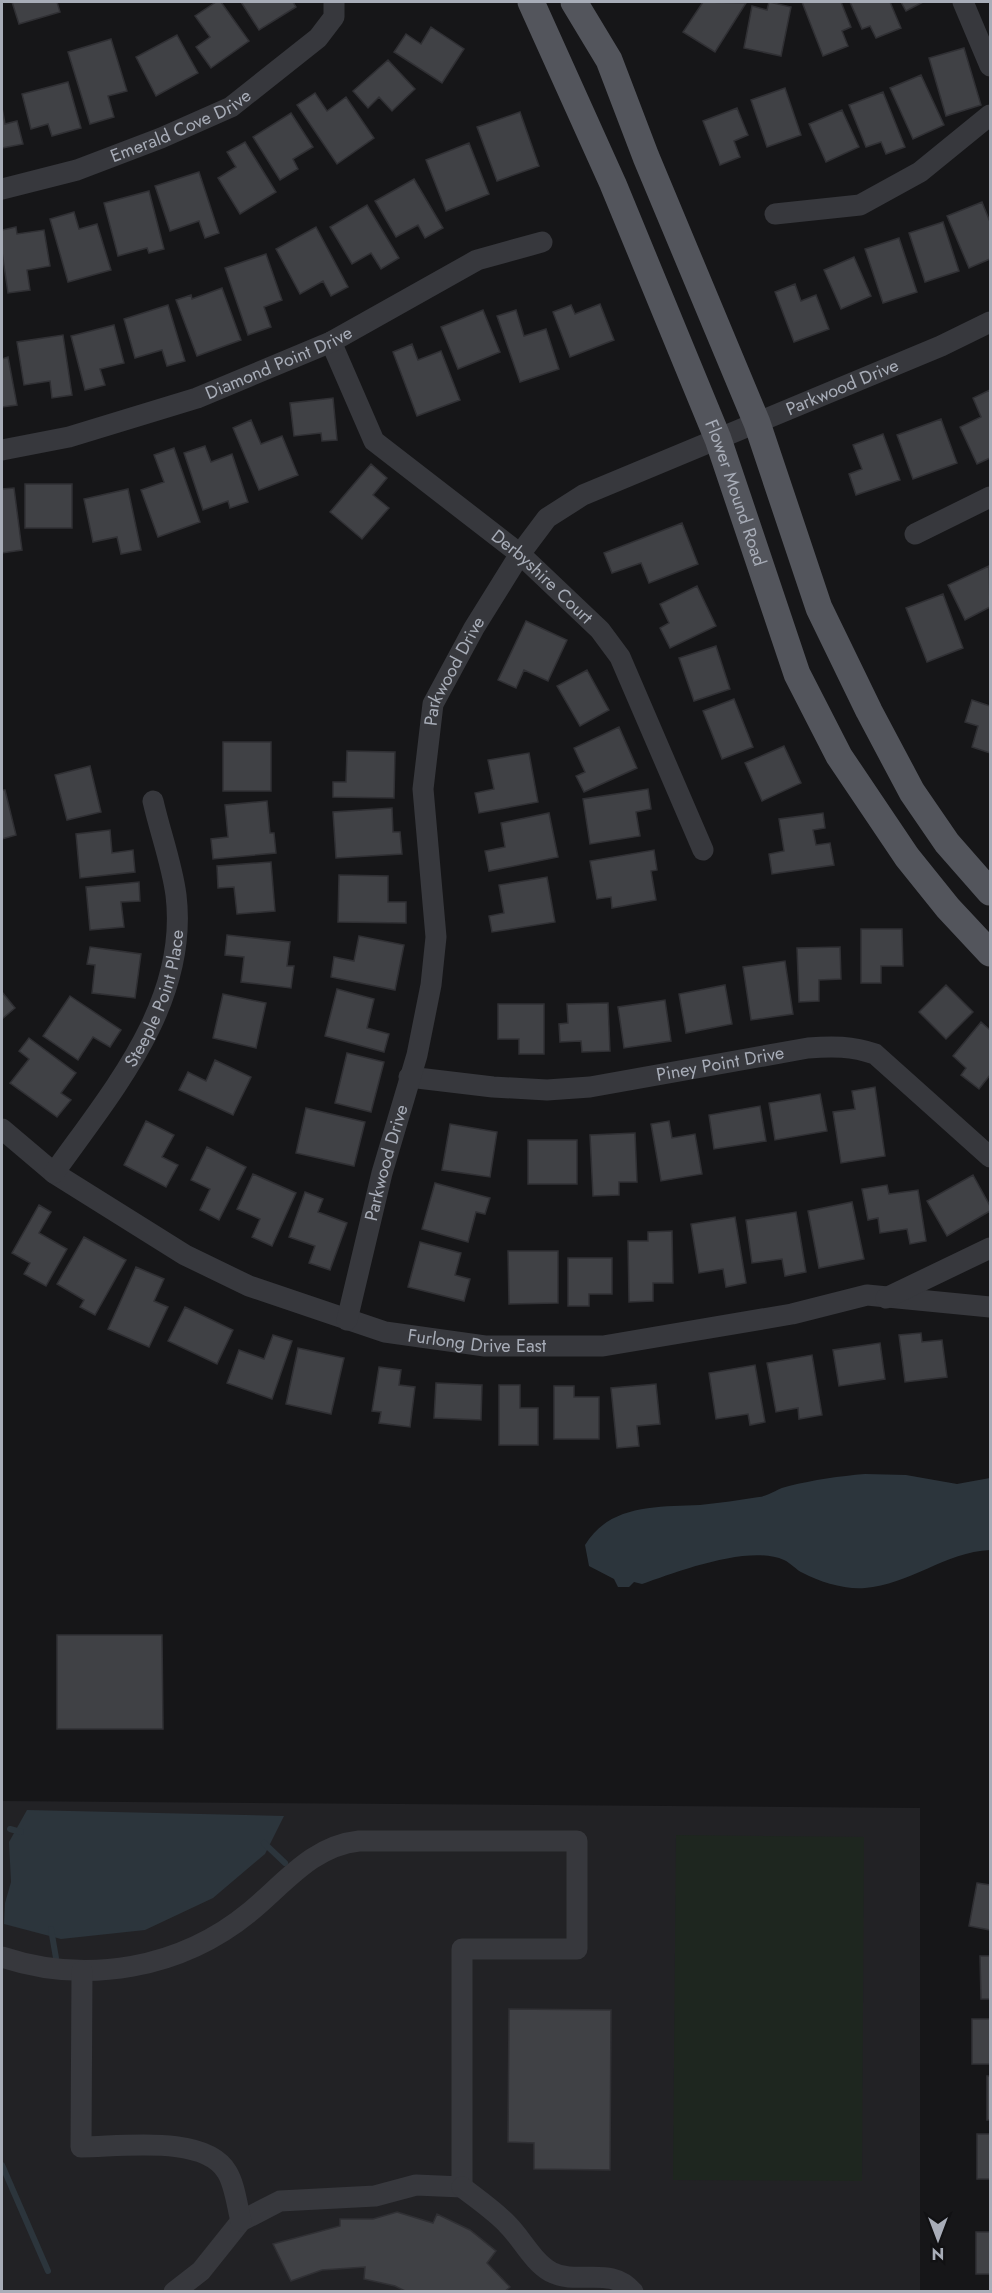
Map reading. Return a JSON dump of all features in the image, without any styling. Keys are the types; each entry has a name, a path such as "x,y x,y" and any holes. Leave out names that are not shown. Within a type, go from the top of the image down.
{"main road":[{"name":"Flower Mound Road","path":"531,2 613,184 718,439 797,674 839,756 907,857 948,908 990,953"},
{"path":"574,2 609,60 646,157 757,423 819,608 869,711 912,792 947,843 990,892"}],"street":[{"path":"963,2 990,66"},
{"name":"Emerald Cove Drive","path":"2,189 77,170 161,138 231,107 318,38 334,9"},
{"path":"775,214 860,205 920,172 990,115"},
{"name":"Diamond Point Drive","path":"2,450 69,437 197,398 331,342 477,260 542,242"},
{"name":"Parkwood Drive","path":"347,1320 382,1173 417,1055 436,937 423,789 433,704 474,628 520,554 547,518 583,495 940,346 990,322"},
{"name":"Derbyshire Court","path":"331,342 374,441 520,554 600,630 620,657 703,850"},
{"path":"915,534 990,497"},
{"name":"Steeple Point Place","path":"54,1173 148,1036 172,969 176,943 176,895 153,801"},
{"name":"Piney Point Drive","path":"409,1077 504,1088 547,1090 590,1087 808,1048 837,1046 859,1048 875,1054 990,1157"},
{"name":"Furlong Drive East","path":"2,1129 54,1173 185,1255 249,1286 347,1320 385,1332 441,1342 485,1346 603,1346 792,1314 867,1295 886,1298 990,1248"},
{"path":"886,1298 990,1307"},
{"path":"2,1957 34,1966 82,1971 145,1964 194,1948 251,1911 306,1862 321,1852 345,1843 400,1840 577,1841 577,1949 462,1949 462,2187"},
{"path":"82,1971 81,2147 175,2147 205,2152 218,2160 228,2173 241,2222"},
{"path":"174,2292 201,2271 241,2222 280,2201 358,2198 416,2185 462,2187 507,2223 540,2263 551,2272 567,2278 602,2276 617,2279 633,2292"}],"shaded area":[{"path":"865,1474 906,1475 957,1484 990,1478 990,1550 958,1556 896,1581 865,1588 833,1585 800,1572 784,1560 769,1556 733,1557 642,1584 634,1582 629,1587 618,1587 614,1579 589,1566 585,1545 595,1532 607,1522 636,1510 759,1497 798,1484"},
{"path":"2,1801 920,1808 920,2291 2,2292"},
{"path":"27,1810 284,1816 265,1854 213,1898 145,1930 61,1939 4,1924 5,1903 11,1882 9,1842"},
{"path":"676,1835 864,1837 862,2181 673,2180"}],"building":[{"path":"12,2 57,2 60,12 19,24"},
{"path":"216,2 221,2 249,41 211,68 196,47 210,37 195,16"},
{"path":"241,2 293,2 296,7 259,30"},
{"path":"703,2 746,3 715,52 683,32"},
{"path":"769,2 791,7 781,56 744,48 752,6 767,10"},
{"path":"802,2 841,2 851,27 842,31 848,46 823,56"},
{"path":"850,2 890,2 901,28 876,38 870,26 862,29"},
{"path":"901,2 923,2 906,11"},
{"path":"431,27 464,49 442,83 394,52 406,34 421,44"},
{"path":"177,35 198,73 156,96 136,57"},
{"path":"111,39 127,91 108,96 114,117 90,124 68,52"},
{"path":"964,48 981,105 946,116 929,58"},
{"path":"388,60 415,89 392,111 379,97 368,108 353,91"},
{"path":"921,75 944,125 913,139 890,88"},
{"path":"68,82 81,128 52,136 48,124 31,129 22,94"},
{"path":"785,88 801,135 767,147 751,100"},
{"path":"883,92 905,147 886,154 881,142 866,147 849,105"},
{"path":"315,93 327,111 346,97 374,138 337,164 297,105"},
{"path":"2,108 5,124 17,121 23,144 2,148"},
{"path":"737,108 748,135 734,141 740,157 720,165 703,121"},
{"path":"842,110 859,147 826,162 809,124"},
{"path":"520,112 539,166 497,181 477,127"},
{"path":"291,113 313,147 293,159 298,169 280,180 253,137"},
{"path":"245,142 276,192 240,214 218,178 236,167 227,152"},
{"path":"469,143 489,194 446,211 426,160"},
{"path":"199,172 219,233 205,238 199,221 170,231 155,186"},
{"path":"414,179 443,228 425,238 418,225 396,237 375,201"},
{"path":"149,191 164,249 149,253 147,248 118,256 104,203"},
{"path":"982,202 990,222 990,259 969,268 947,216"},
{"path":"367,205 399,258 381,269 371,253 352,264 330,227"},
{"path":"74,212 79,229 97,224 111,270 68,282 50,219"},
{"path":"943,222 959,271 925,282 909,233"},
{"path":"16,227 17,234 44,230 50,266 27,270 30,290 8,293 2,252 2,230"},
{"path":"316,227 348,287 331,296 323,281 300,294 276,249"},
{"path":"899,238 917,292 883,303 865,249"},
{"path":"266,254 282,300 264,307 271,327 248,335 225,268"},
{"path":"854,257 871,296 841,309 824,270"},
{"path":"795,284 801,301 816,295 829,329 794,342 775,292"},
{"path":"222,288 241,340 197,356 176,300 191,295 192,299"},
{"path":"600,304 614,340 570,357 553,312 571,305 575,314"},
{"path":"168,305 185,361 167,366 162,350 135,358 124,319"},
{"path":"483,310 500,352 458,369 441,327"},
{"path":"516,310 524,336 546,329 559,369 520,382 497,316"},
{"path":"114,325 124,363 100,369 105,385 85,390 71,336"},
{"path":"63,335 72,395 52,398 50,381 24,385 17,342"},
{"path":"412,344 418,360 441,351 460,400 417,416 393,352"},
{"path":"8,357 17,405 2,407 2,359"},
{"path":"990,390 990,458 977,464 960,427 981,417 973,398"},
{"path":"333,398 337,440 322,441 321,433 294,436 290,403"},
{"path":"941,419 957,463 913,479 897,435"},
{"path":"251,420 261,444 282,436 298,475 259,490 233,428"},
{"path":"883,434 900,480 856,495 849,474 862,469 853,445"},
{"path":"205,446 211,462 232,454 248,502 230,508 228,501 203,510 184,453"},
{"path":"174,448 200,522 158,537 141,490 164,482 154,455"},
{"path":"371,464 387,478 373,495 389,508 362,539 330,512"},
{"path":"25,484 72,484 72,528 25,528"},
{"path":"14,488 22,550 2,553 2,489"},
{"path":"128,489 141,550 121,554 117,537 93,542 84,499"},
{"path":"682,523 698,564 649,583 641,563 612,573 604,553"},
{"path":"989,566 990,607 965,620 948,585"},
{"path":"697,586 716,626 670,648 660,628 669,623 660,604"},
{"path":"943,594 963,648 927,662 906,608"},
{"path":"526,621 567,640 548,681 524,670 516,688 498,680"},
{"path":"716,646 730,689 694,701 679,658"},
{"path":"587,670 609,710 580,726 557,686"},
{"path":"734,699 753,747 722,759 703,711"},
{"path":"972,700 990,706 990,753 972,747 978,726 965,722"},
{"path":"619,727 637,768 584,792 576,776 585,772 574,748"},
{"path":"223,742 271,742 271,791 223,791"},
{"path":"784,746 801,783 762,801 745,763"},
{"path":"347,751 395,752 394,798 333,797 333,782 346,782"},
{"path":"529,753 538,802 479,813 475,793 494,789 488,760"},
{"path":"90,766 101,812 67,820 55,775"},
{"path":"648,789 651,809 636,812 640,836 590,844 583,799"},
{"path":"2,790 5,790 16,835 2,839"},
{"path":"267,801 270,833 274,833 276,853 213,859 211,839 228,837 225,805"},
{"path":"392,808 393,832 400,832 402,854 336,858 333,812"},
{"path":"549,813 558,857 489,871 485,851 505,847 501,823"},
{"path":"823,813 825,828 813,830 816,845 830,843 834,865 772,874 769,854 784,851 779,819"},
{"path":"110,830 112,853 133,850 135,872 80,878 76,834"},
{"path":"654,850 657,870 651,871 656,900 612,908 611,897 597,899 590,861"},
{"path":"271,862 275,911 237,914 234,887 218,888 217,866"},
{"path":"339,875 388,876 388,902 406,902 406,923 338,922"},
{"path":"547,877 555,922 492,932 489,916 504,913 499,885"},
{"path":"139,882 140,901 121,902 124,927 90,930 86,887"},
{"path":"861,929 902,929 903,966 881,966 881,983 861,983"},
{"path":"227,935 290,942 287,966 294,966 291,988 241,982 244,957 225,955"},
{"path":"359,936 404,945 395,990 331,977 334,957 354,961"},
{"path":"90,947 141,954 135,998 92,993 95,965 87,964"},
{"path":"840,947 841,979 819,980 819,1001 799,1002 797,948"},
{"path":"785,961 793,1014 751,1020 743,967"},
{"path":"725,985 732,1024 686,1033 679,994"},
{"path":"946,985 973,1012 946,1039 919,1012"},
{"path":"337,989 374,999 367,1028 389,1034 384,1052 325,1036"},
{"path":"2,992 15,1008 2,1019"},
{"path":"223,994 266,1003 256,1048 213,1038"},
{"path":"70,996 121,1030 110,1047 93,1037 78,1060 43,1036"},
{"path":"665,1000 671,1041 624,1048 618,1007"},
{"path":"608,1003 610,1051 582,1052 581,1041 560,1042 559,1024 568,1023 567,1004"},
{"path":"498,1004 544,1004 544,1054 519,1054 519,1039 498,1039"},
{"path":"981,1022 990,1030 990,1075 979,1089 961,1075 966,1068 953,1056"},
{"path":"29,1038 76,1073 61,1093 71,1100 57,1117 10,1083 29,1059 19,1051"},
{"path":"347,1053 384,1062 371,1112 335,1103"},
{"path":"215,1060 251,1077 233,1115 179,1090 188,1072 206,1081"},
{"path":"875,1087 885,1156 841,1163 833,1112 855,1109 852,1091"},
{"path":"820,1094 827,1131 775,1140 769,1103"},
{"path":"760,1106 766,1141 714,1149 709,1115"},
{"path":"306,1108 365,1122 354,1166 296,1153"},
{"path":"146,1121 174,1135 162,1157 178,1165 166,1187 124,1165"},
{"path":"669,1121 672,1138 695,1134 702,1174 661,1181 651,1124"},
{"path":"450,1124 497,1132 490,1177 442,1170"},
{"path":"635,1133 637,1182 619,1182 619,1195 593,1196 590,1135"},
{"path":"528,1140 577,1140 577,1184 528,1184"},
{"path":"207,1147 246,1167 219,1220 200,1210 210,1189 191,1180"},
{"path":"253,1174 296,1193 272,1246 252,1237 260,1219 237,1209"},
{"path":"973,1175 990,1206 990,1211 947,1236 927,1201"},
{"path":"435,1183 490,1198 485,1214 476,1212 468,1242 422,1229"},
{"path":"887,1185 889,1194 918,1190 926,1241 910,1244 907,1229 880,1233 878,1218 868,1220 862,1189"},
{"path":"305,1192 323,1199 318,1212 347,1223 330,1270 309,1263 315,1246 289,1237"},
{"path":"852,1202 864,1259 819,1268 808,1211"},
{"path":"39,1205 51,1212 39,1233 67,1249 46,1286 24,1274 30,1263 12,1253"},
{"path":"796,1212 806,1272 785,1276 782,1259 752,1263 746,1220"},
{"path":"735,1217 746,1283 726,1287 723,1269 699,1273 691,1224"},
{"path":"672,1231 673,1283 653,1283 653,1301 629,1302 628,1241 648,1241 648,1232"},
{"path":"84,1237 126,1260 95,1315 80,1307 84,1300 57,1284"},
{"path":"420,1242 461,1253 455,1275 470,1279 464,1301 408,1287"},
{"path":"508,1251 558,1251 558,1303 509,1304"},
{"path":"568,1258 612,1258 612,1294 589,1294 589,1306 568,1306"},
{"path":"136,1267 164,1279 154,1301 168,1307 149,1347 108,1329"},
{"path":"185,1307 233,1330 217,1364 168,1341"},
{"path":"921,1333 922,1342 942,1340 947,1377 905,1382 899,1335"},
{"path":"273,1335 292,1341 272,1399 227,1383 239,1350 264,1359"},
{"path":"880,1343 885,1379 839,1386 833,1350"},
{"path":"298,1348 344,1358 331,1414 286,1404"},
{"path":"812,1355 822,1415 799,1419 798,1408 776,1412 767,1363"},
{"path":"755,1365 765,1422 750,1425 748,1414 716,1419 709,1373"},
{"path":"379,1367 401,1370 399,1385 415,1387 410,1427 379,1423 381,1412 372,1411"},
{"path":"436,1383 482,1385 481,1420 434,1418"},
{"path":"656,1384 660,1424 637,1426 639,1446 617,1448 611,1388"},
{"path":"499,1385 520,1385 520,1408 538,1408 538,1445 499,1445"},
{"path":"554,1386 574,1386 574,1397 599,1397 599,1439 554,1439"},
{"path":"57,1635 162,1635 163,1729 57,1729"},
{"path":"977,1883 990,1885 990,1930 969,1926"},
{"path":"980,1956 990,1956 990,1999 981,1999"},
{"path":"509,2009 611,2010 610,2170 534,2169 534,2143 508,2142"},
{"path":"972,2019 990,2019 990,2064 972,2064"},
{"path":"987,2076 990,2076 990,2120 987,2120"},
{"path":"977,2134 990,2134 990,2179 977,2179"},
{"path":"397,2212 433,2223 437,2214 470,2230 496,2251 487,2263 510,2287 504,2292 407,2292 395,2286 364,2279 365,2267 322,2270 291,2281 273,2244 340,2226 340,2219 373,2219"},
{"path":"976,2232 990,2232 990,2274 976,2274"}],"waterway":[{"path":"10,1829 21,1832"},
{"path":"264,1843 285,1863"},
{"path":"51,1929 56,1958"},
{"path":"2,2165 48,2271"}]}
